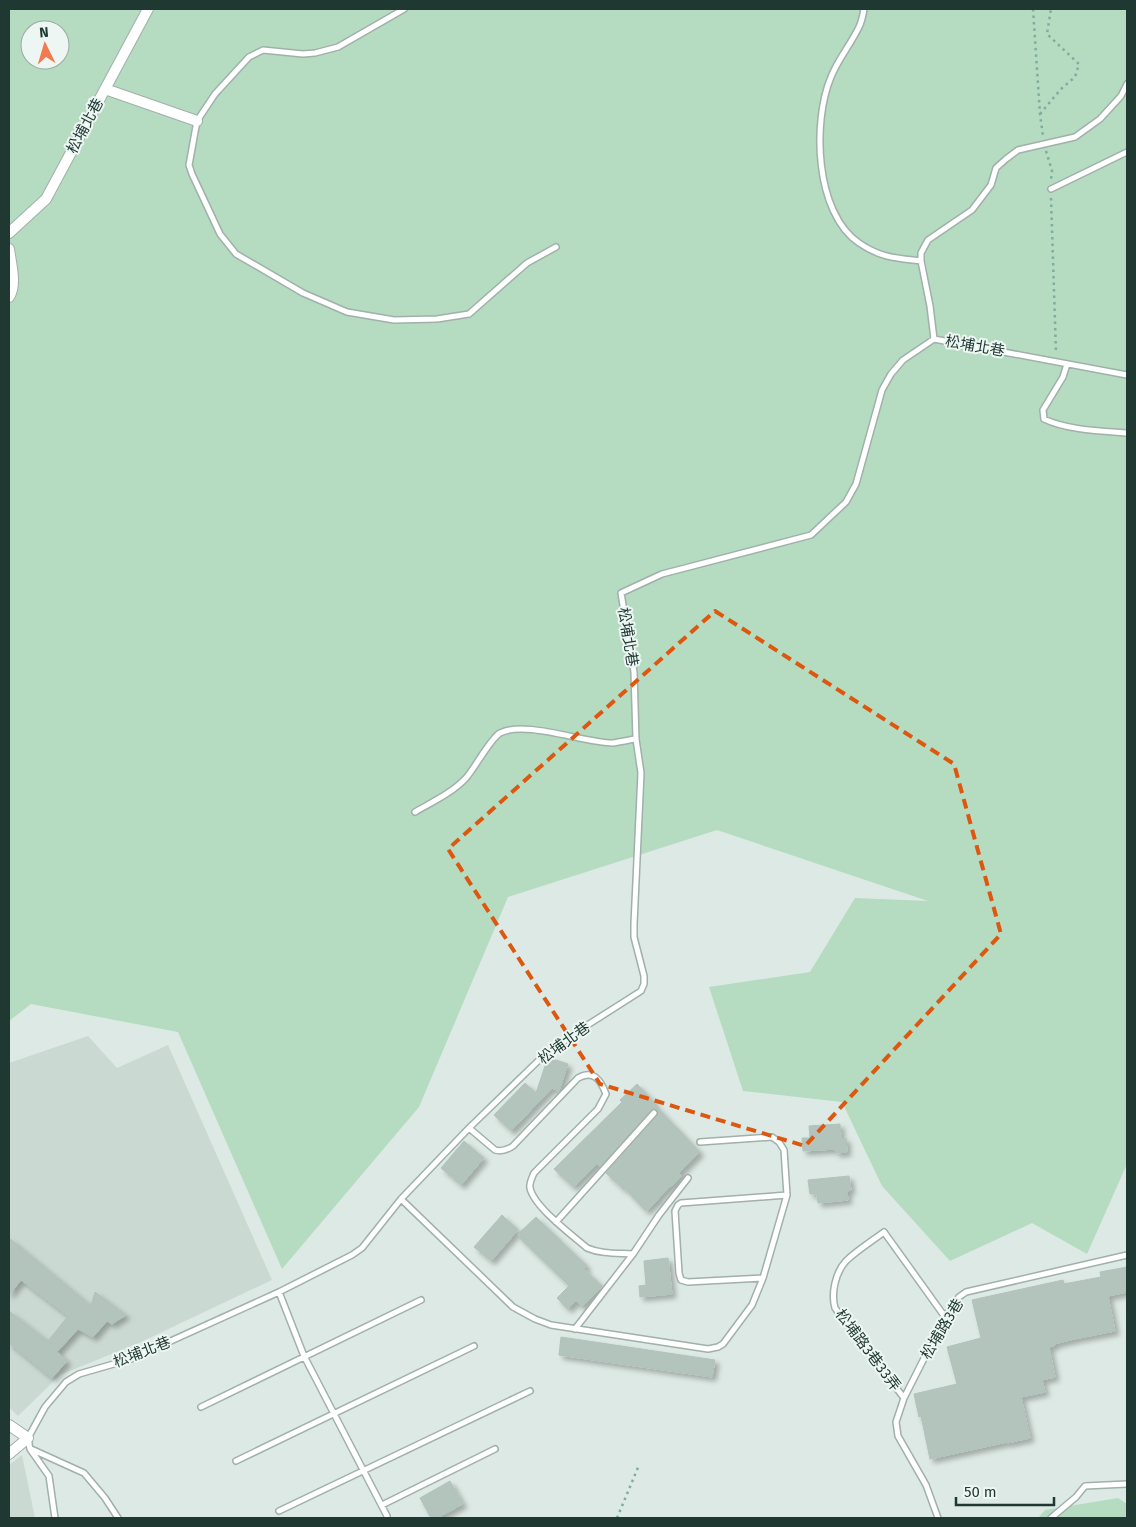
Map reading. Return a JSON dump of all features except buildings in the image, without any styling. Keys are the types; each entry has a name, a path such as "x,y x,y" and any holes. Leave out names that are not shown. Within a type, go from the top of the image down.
{"street":[{"name":"松埔北巷","path":"9,233 46,199 148,9"},
{"path":"105,89 198,121"},
{"path":"9,250 13,284 9,297"},
{"path":"9,1425 29,1444"},
{"name":"松埔北巷","path":"9,1454 29,1444"}],"lane":[{"path":"404,9 338,47 303,54 271,50 257,52 249,57 215,94 198,121 190,165 192,174 220,234 236,254 303,293 348,312 394,320 437,319 469,314 527,263 556,247"},
{"path":"864,9 860,26 831,76 822,104 819,136 821,167 831,204 842,228 859,243 884,257 921,261"},
{"path":"934,339 921,261 921,253 928,240 972,210 991,185 996,168 1006,159 1018,150 1075,137 1100,119 1121,96 1127,84"},
{"path":"1051,189 1127,152"},
{"name":"松埔北巷","path":"29,1444 45,1407 66,1382 79,1374 131,1359 279,1292 352,1256 362,1248 401,1199 538,1061 575,1033 641,991 644,984 644,976 634,937 634,924 642,773 636,739 634,672 621,593 662,574 811,535 846,502 856,484 882,390 891,374 903,360 934,339 1127,375"},
{"path":"1067,364 1063,377 1043,410 1044,419 1054,424 1102,432 1127,433"},
{"path":"415,812 452,790 466,778 490,743 500,734 513,730 534,730 613,743 636,739"},
{"path":"470,1128 496,1150 507,1149 513,1146 578,1078 590,1075 598,1079 603,1085 606,1094 603,1102 534,1173 529,1186 532,1194 556,1222 587,1248 595,1251 633,1254"},
{"path":"556,1222 654,1113"},
{"path":"401,1199 513,1307 535,1319 551,1325 708,1349 723,1344 752,1305 764,1278 788,1195 784,1150 779,1142 772,1137 700,1142"},
{"path":"575,1329 633,1254 688,1178"},
{"path":"764,1278 688,1282 681,1280 678,1273 675,1211 681,1203 788,1195"},
{"name":"松埔路3巷33弄","path":"904,1398 835,1308 833,1290 841,1269 846,1261 884,1232 946,1317"},
{"name":"松埔路3巷","path":"938,1518 926,1485 898,1436 896,1422 904,1398 946,1317 959,1297 966,1292 1127,1255"},
{"path":"279,1292 304,1356 387,1516"},
{"path":"201,1407 421,1300"},
{"path":"236,1461 474,1346"},
{"path":"279,1511 530,1391"},
{"path":"29,1444 49,1476 55,1518"},
{"path":"29,1444 84,1473 105,1498 118,1518"},
{"path":"382,1505 495,1449"},
{"path":"1051,1518 1085,1486 1127,1484"}],"path":[{"path":"1033,9 1040,114 1044,145 1052,171 1056,362"},
{"path":"1040,114 1075,76 1079,64 1047,34 1051,9"},
{"path":"617,1518 639,1465"}],"highlighted area":[{"path":"715,611 954,764 1001,934 805,1146 600,1084 448,849"}],"shaded area":[{"path":"88,1036 117,1068 168,1045 272,1280 141,1342 60,1375 18,1416 9,1407 9,1063"},
{"path":"22,1455 35,1518 9,1518 9,1465"}],"green space":[{"path":"9,9 1127,9 1127,1164 1087,1254 1032,1223 950,1261 882,1186 842,1102 743,1091 709,987 810,972 855,898 928,901 717,830 508,897 419,1107 282,1269 178,1032 31,1004 9,1021"},
{"path":"1118,1498 1127,1504 1127,1518 1038,1518 1045,1510"}]}
